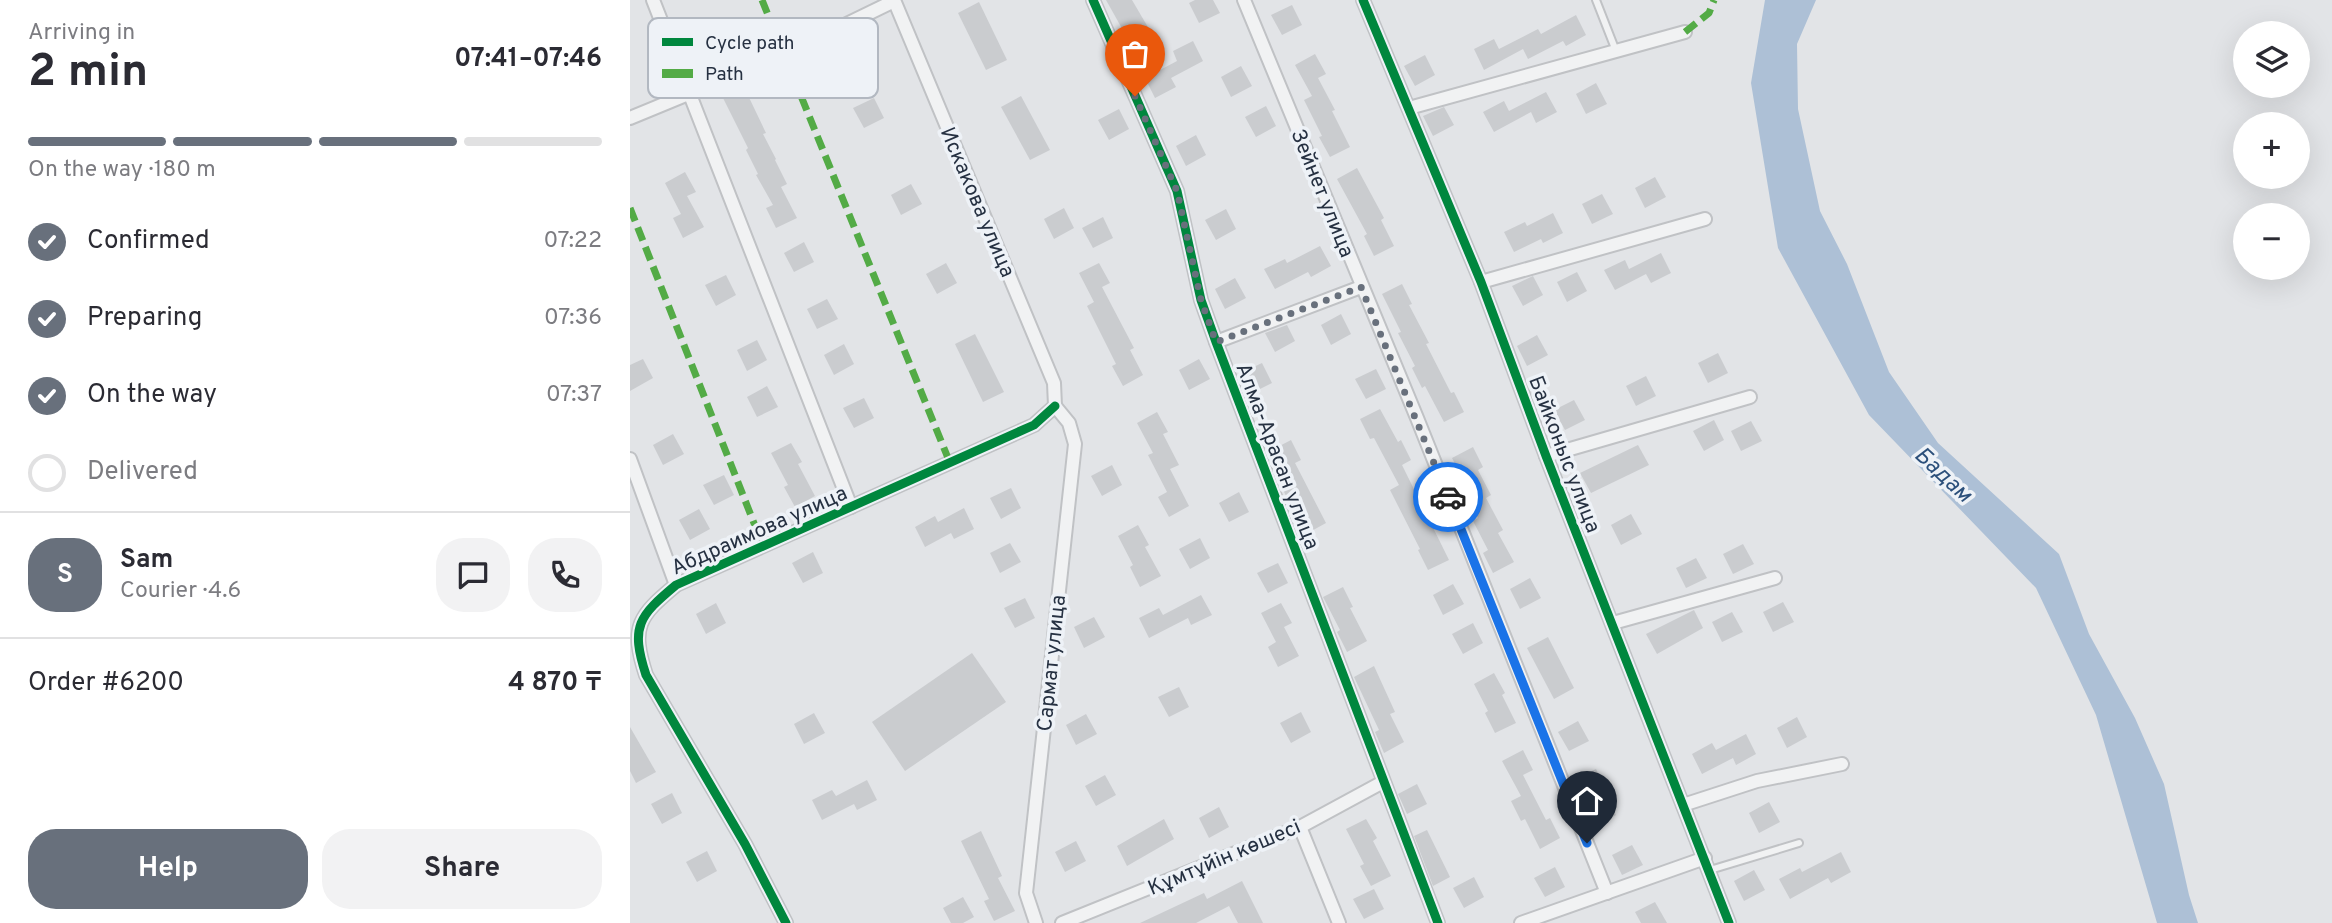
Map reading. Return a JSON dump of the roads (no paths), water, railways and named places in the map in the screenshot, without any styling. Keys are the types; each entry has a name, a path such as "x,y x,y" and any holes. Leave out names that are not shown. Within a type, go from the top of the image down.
{"street":[{"path":"653,0 660,18"},
{"name":"Алма-Арасан улица","path":"1093,0 1177,191 1201,300 1438,923"},
{"name":"Зейнет улица","path":"1244,0 1417,418 1607,893"},
{"name":"Байконыс улица","path":"1363,0 1481,282 1546,456 1730,923"},
{"path":"859,18 894,1"},
{"name":"Искакова улица","path":"894,1 1054,383 1055,406"},
{"path":"1409,108 1685,32"},
{"path":"630,118 678,98"},
{"path":"692,98 851,507"},
{"path":"1481,282 1705,219"},
{"path":"1216,342 1361,287"},
{"name":"Байконыс улица","path":"1546,456 1750,397"},
{"name":"Абдраимова улица","path":"786,923 745,844 646,675 634,628 648,608 676,584 1034,425 1055,406"},
{"name":"Сармат улица","path":"1036,923 1026,893 1075,444 1069,423 1055,406"},
{"path":"630,459 676,584"},
{"path":"1613,623 1774,579"},
{"path":"1684,804 1757,781 1842,764"},
{"name":"Құмтұйiн көшесі","path":"1062,923 1300,827 1383,782"},
{"path":"1300,827 1339,923"},
{"path":"1521,923 1607,893 1707,864"}],"lane":[{"path":"1596,0 1616,51"},
{"path":"1707,864 1799,843"}],"water":[{"name":"Бадам","path":"1765,0 1816,0 1797,44 1798,109 1820,211 1847,264 1889,372 1938,443 2059,554 2089,634 2135,718 2164,784 2198,923 2157,923 2096,715 2036,588 1869,415 1778,248 1751,83"}]}
